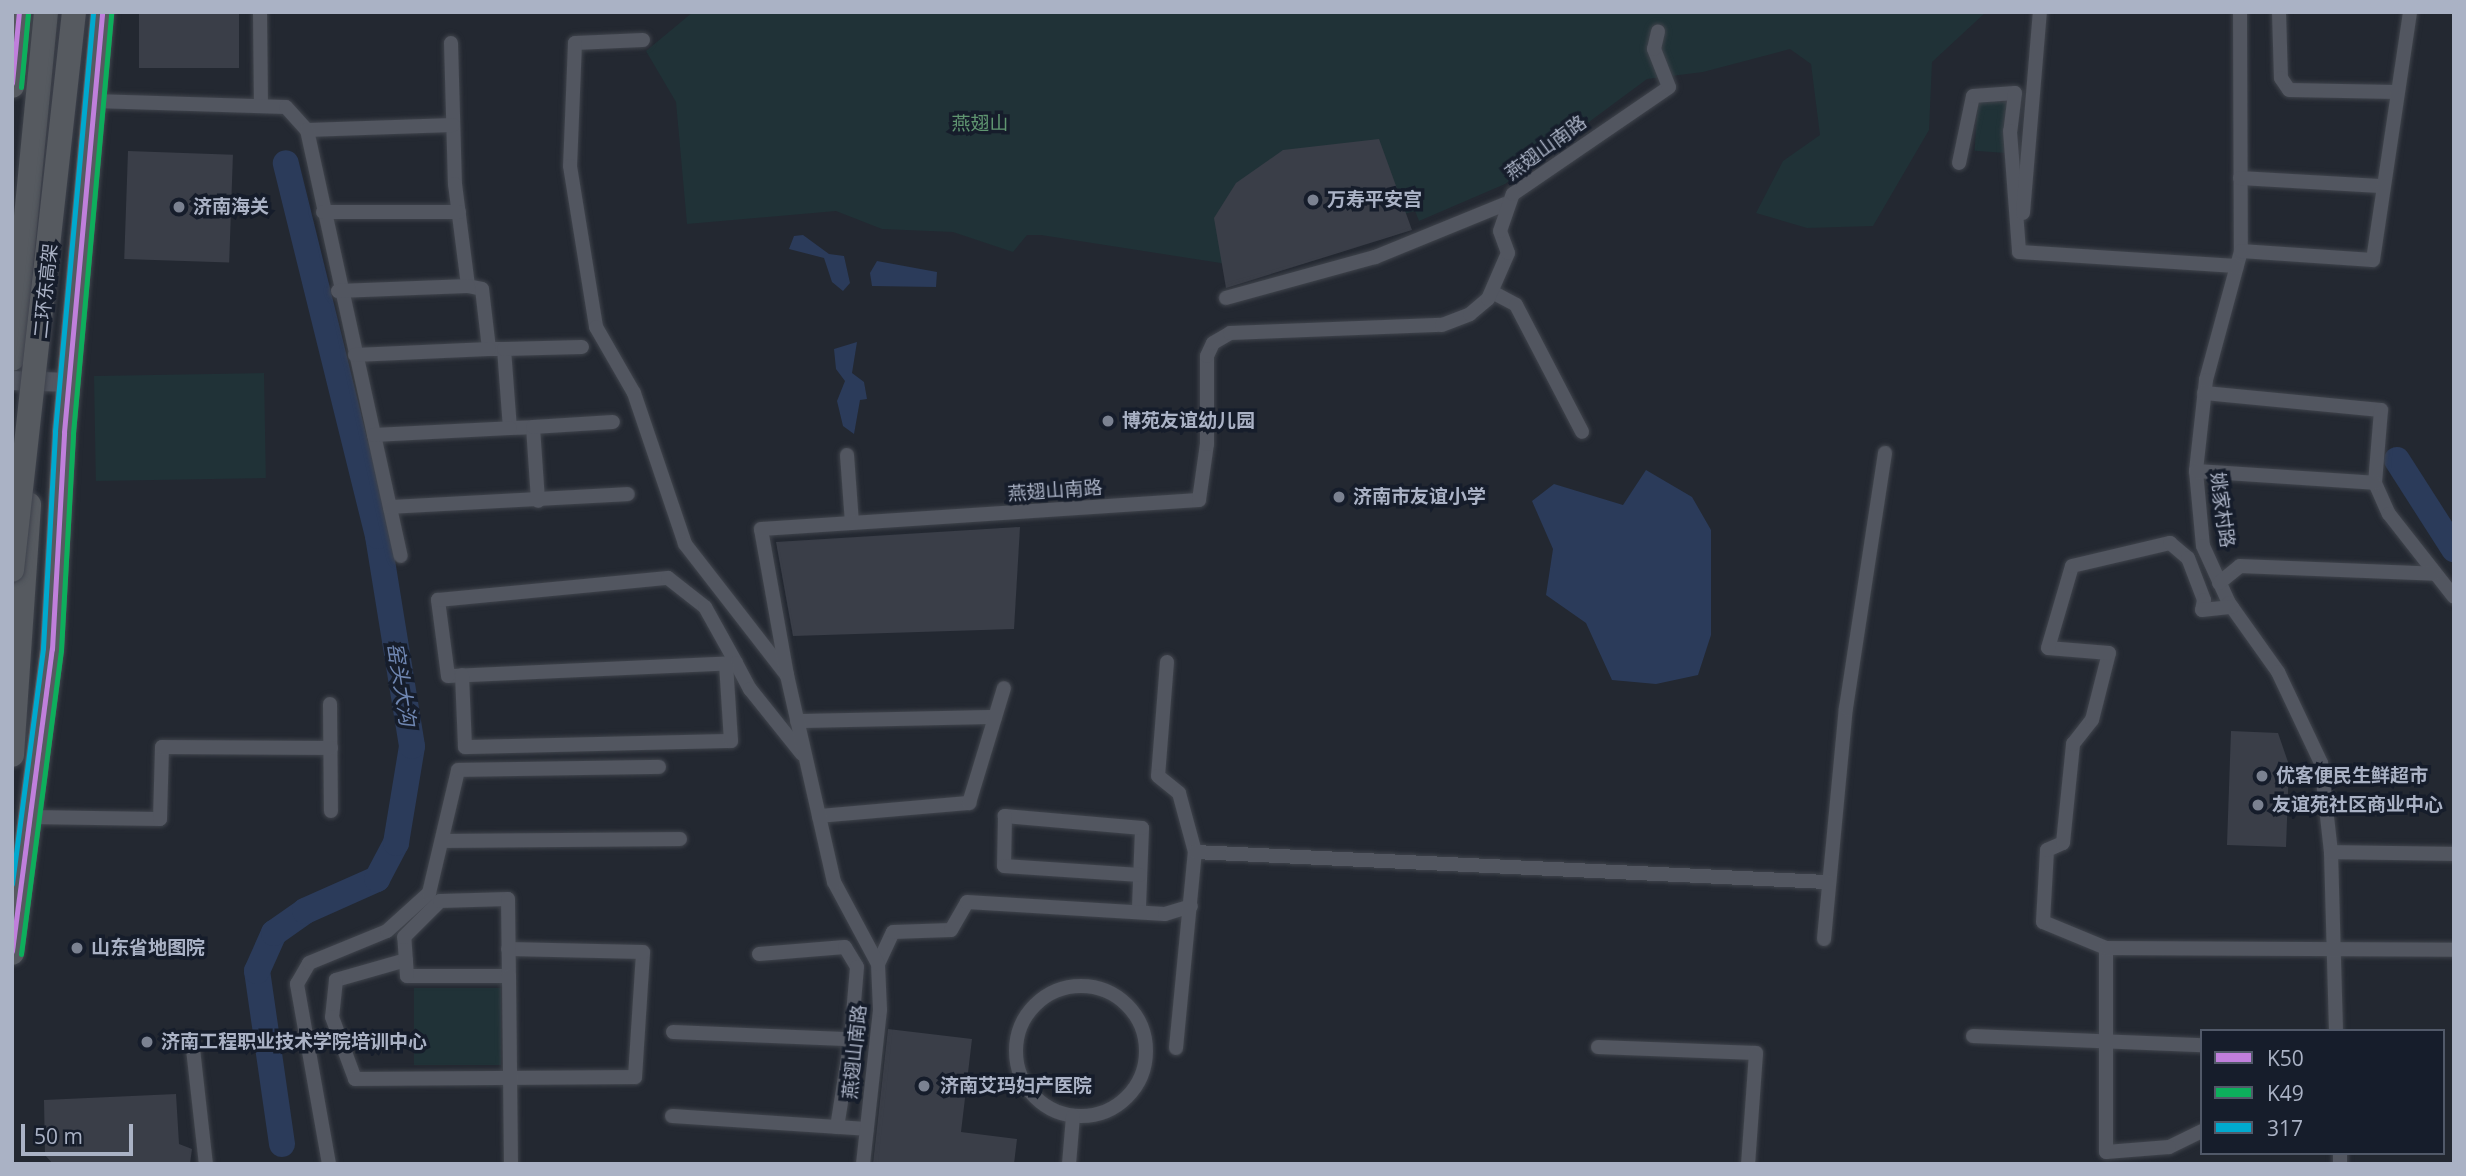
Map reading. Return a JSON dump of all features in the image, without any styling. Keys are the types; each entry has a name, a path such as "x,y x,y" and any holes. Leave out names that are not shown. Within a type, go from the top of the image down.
{"highway":[{"path":"12,86 19,12"},
{"name":"二环东高架","path":"12,359 46,12"},
{"name":"二环东高架","path":"12,570 34,403 74,12"},
{"path":"12,953 52,649 68,382 102,12"},
{"path":"12,755 20,698 34,403"}],"street":[{"path":"260,12 261,106"},
{"path":"2019,253 2040,12"},
{"name":"姚家村路","path":"2240,12 2241,251 2203,393 2196,471 2203,547 2232,607 2278,672 2320,763 2331,852 2336,1029"},
{"path":"2279,12 2281,78 2289,90 2396,92"},
{"path":"2241,251 2372,260 2380,186 2410,12"},
{"name":"燕翅山南路","path":"863,1164 880,1010 878,964 834,882 787,675 761,529 1199,500 1207,356 1213,343 1230,333 1442,326 1470,314 1492,292 1508,253 1500,230 1506,204 1669,87 1654,49 1658,31"},
{"path":"643,40 575,43 570,166 596,327 634,393 684,544 787,675"},
{"path":"452,43 453,125 468,286"},
{"path":"1959,163 1973,96 2015,93 2010,131 2019,253"},
{"path":"94,101 286,107 307,130 338,291 401,556"},
{"path":"307,130 453,125"},
{"path":"2241,178 2380,186"},
{"path":"1226,298 1375,257 1506,204"},
{"path":"323,212 459,212"},
{"path":"2019,253 2237,266"},
{"path":"338,291 468,286 482,289 489,349"},
{"path":"1492,292 1516,305 1582,432"},
{"path":"355,355 582,347"},
{"path":"504,349 510,428"},
{"path":"12,380 68,382"},
{"path":"2203,393 2381,410 2375,484 2389,514 2454,597"},
{"path":"373,435 613,422"},
{"path":"533,427 538,501"},
{"path":"1824,939 1827,882 1846,708 1885,453"},
{"path":"847,454 852,523"},
{"path":"2196,471 2375,484"},
{"path":"390,507 628,494"},
{"path":"2232,607 2202,610 2203,600 2188,558 2170,544 2072,566 2048,648 2109,653 2092,720 2073,744 2063,843 2047,850 2043,922 2106,948 2334,947 2454,950"},
{"path":"2219,583 2241,566 2435,574"},
{"path":"731,664 448,676 438,600 668,578 705,607 731,664 806,758"},
{"path":"1167,662 1158,776 1179,793 1195,852 1176,1048"},
{"path":"462,675 465,747 731,741 731,664"},
{"path":"819,816 969,803 1004,688"},
{"path":"330,704 331,811"},
{"path":"797,721 995,717"},
{"path":"29,817 160,819 162,747 331,748"},
{"path":"329,1164 298,984 309,963 387,932 429,893 444,841 458,770 659,766"},
{"path":"1139,907 1142,828 1005,816 1004,866 1140,875"},
{"path":"444,841 680,839"},
{"path":"1195,852 1827,882"},
{"path":"2331,852 2454,854"},
{"path":"509,976 407,976 404,937 440,901 508,899 508,949 509,976 511,1164"},
{"path":"878,964 893,932 951,930 967,902 1165,914 1191,906"},
{"path":"759,954 845,947 857,967 851,1039 837,1127"},
{"path":"2106,948 2106,1153 2169,1147 2200,1132"},
{"path":"406,960 336,980 332,1017 355,1079 635,1077 643,952 508,949"},
{"path":"1084,985 1123,1000 1138,1016 1147,1057 1136,1086 1114,1108 1073,1116 1033,1096 1015,1056 1027,1013 1063,988 1084,985"},
{"path":"673,1032 851,1039"},
{"path":"1973,1036 2200,1045"},
{"path":"192,1040 206,1164"},
{"path":"1598,1047 1756,1053 1748,1164"},
{"path":"672,1116 867,1129"},
{"path":"1069,1164 1073,1116"}],"green space":[{"name":"燕翅山","path":"693,12 1986,12 1932,62 1929,130 1873,226 1807,228 1756,213 1783,161 1820,135 1811,64 1790,49 1703,72 1647,79 1505,184 1419,221 1415,211 1227,264 1041,235 1027,235 1013,252 953,232 882,229 836,211 687,224 676,102 646,51"},
{"path":"1978,100 2009,102 2005,153 1975,151"},
{"path":"264,373 266,478 96,481 94,376"},
{"path":"414,988 501,988 501,1065 414,1065"}],"water":[{"path":"803,235 829,254 844,256 850,283 843,291 832,282 824,258 789,249 794,236"},
{"path":"877,261 937,272 936,287 872,286 870,273"},
{"path":"857,342 852,373 864,382 867,399 860,400 854,434 843,426 837,401 845,381 836,369 834,349"},
{"path":"1646,470 1692,497 1711,530 1711,635 1698,675 1656,684 1612,680 1586,623 1546,595 1553,549 1532,501 1554,484 1623,505"}],"building":[{"path":"139,12 239,12 239,68 139,68"},
{"name":"万寿平安宫","path":"1379,139 1412,230 1226,288 1214,218 1236,183 1283,150"},
{"name":"济南海关","path":"128,151 233,155 229,263 124,259"},
{"path":"1020,527 1014,629 793,636 776,542"},
{"name":"友谊苑社区商业中心","path":"2231,731 2278,733 2289,765 2286,847 2227,845"},
{"name":"济南艾玛妇产医院","path":"888,1029 972,1039 961,1132 1017,1139 1014,1164 873,1164"},
{"path":"176,1094 179,1144 192,1149 190,1164 53,1164 45,1155 44,1100"}],"waterway":[{"name":"窑头大沟","path":"282,1144 257,971 274,933 305,911 377,879 396,843 412,746 378,536 286,163"},
{"path":"2397,460 2454,549"}],"transit line":[{"name":"K50","path":"12,83 19,12"},
{"name":"317","path":"12,884 43,648 55,431 93,12"},
{"name":"K50","path":"12,951 52,649 64,432 102,12"},
{"name":"K49","path":"21,87 28,13"},
{"name":"K49","path":"21,954 61,650 73,433 111,13"}],"place":[{"name":"万寿平安宫","path":"1313,200"},
{"name":"济南海关","path":"179,207"},
{"name":"博苑友谊幼儿园","path":"1108,421"},
{"name":"济南市友谊小学","path":"1339,497"},
{"name":"优客便民生鲜超市","path":"2262,776"},
{"name":"友谊苑社区商业中心","path":"2258,805"},
{"name":"山东省地图院","path":"77,948"},
{"name":"济南工程职业技术学院培训中心","path":"147,1042"},
{"name":"济南艾玛妇产医院","path":"924,1086"}]}
